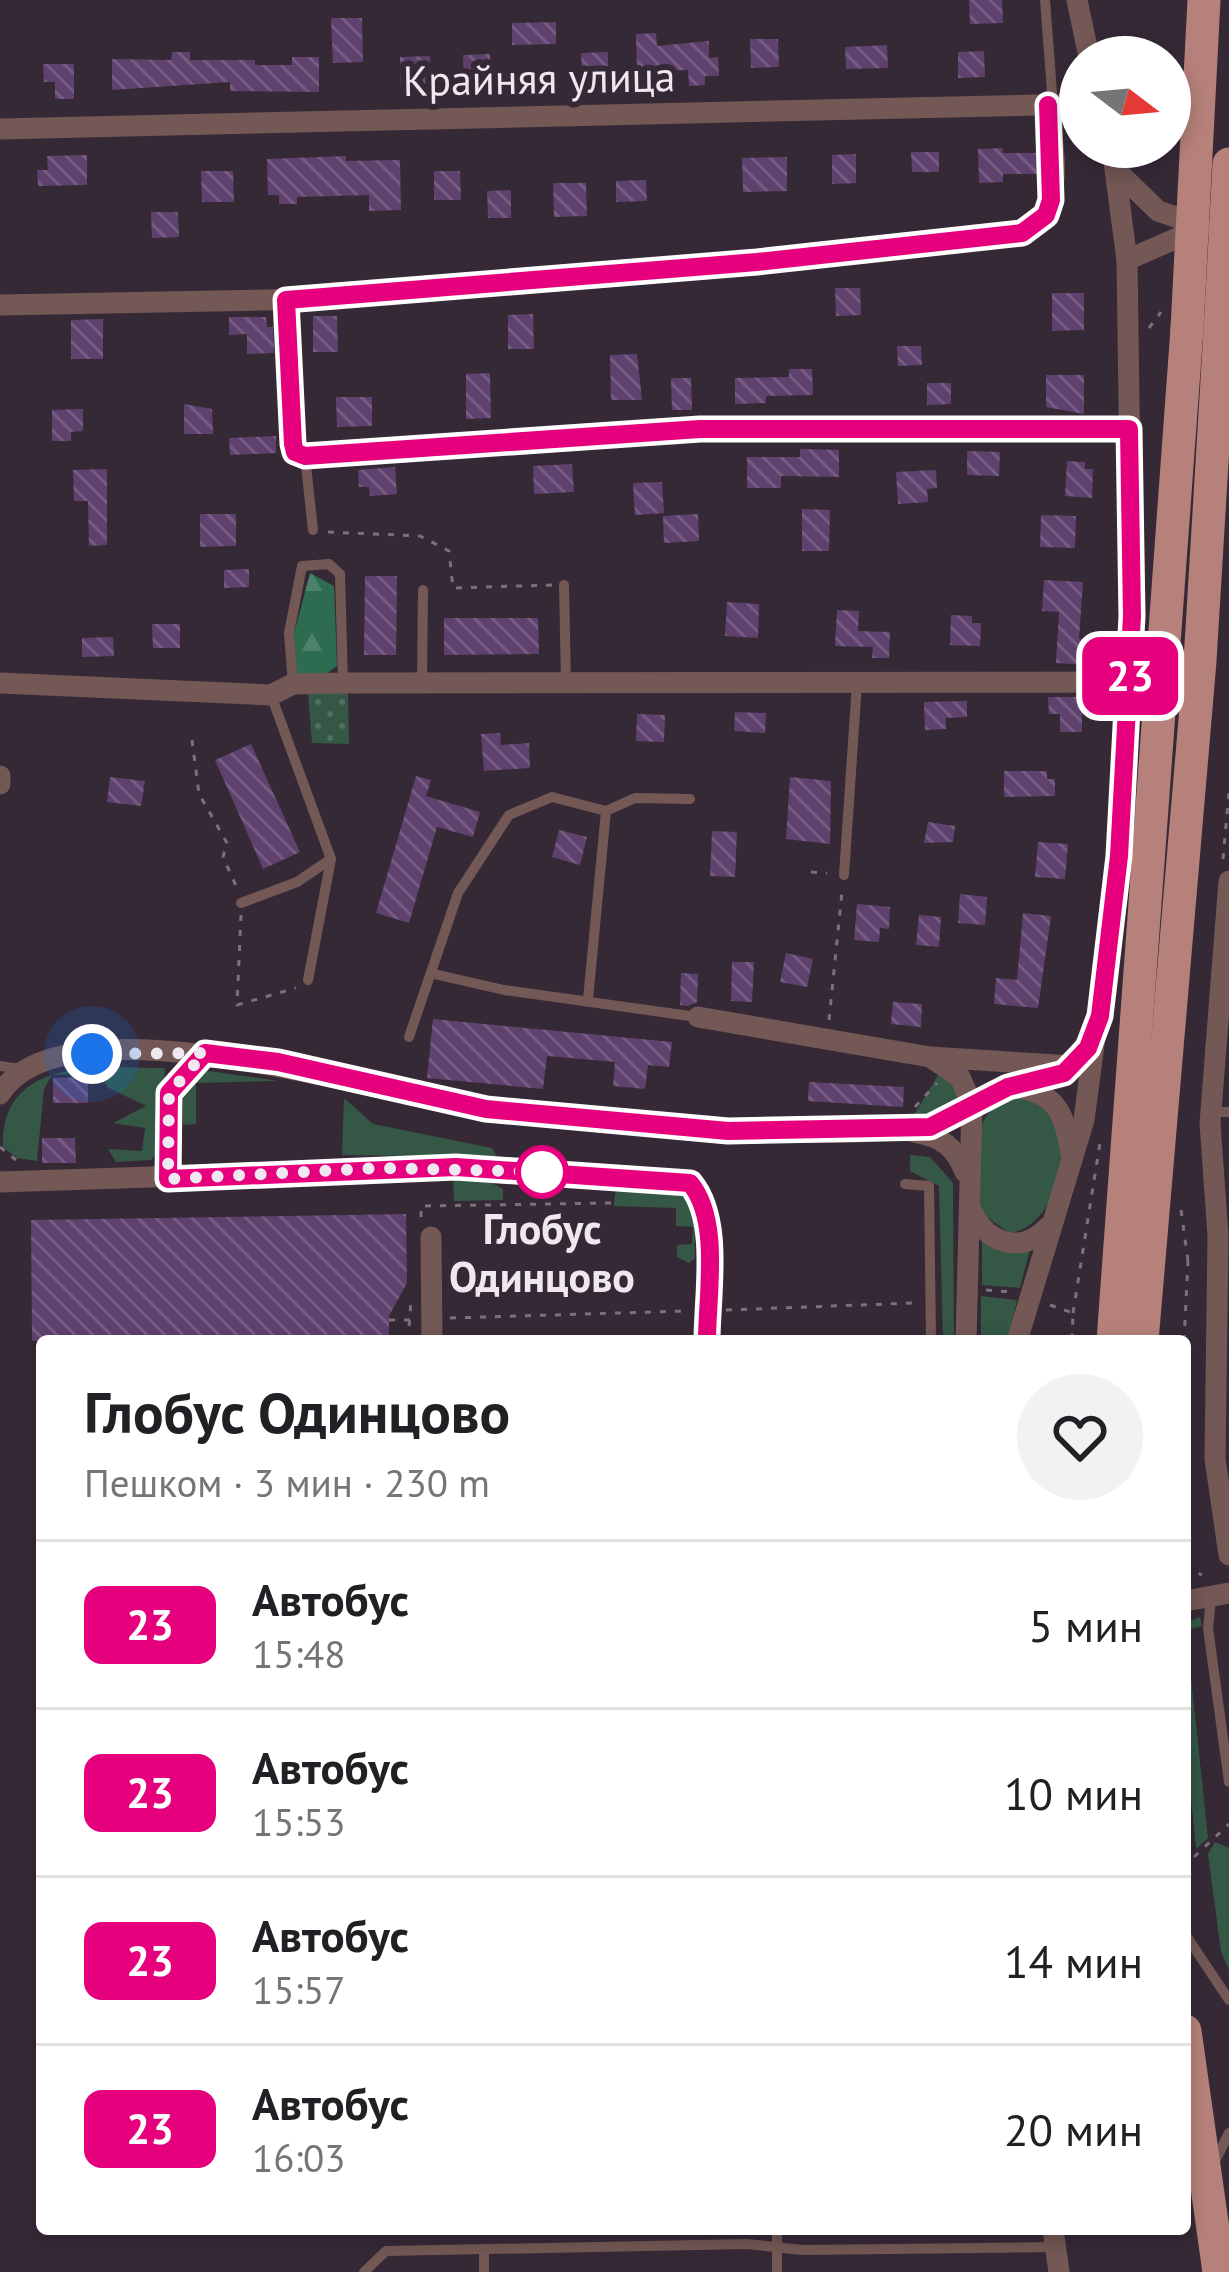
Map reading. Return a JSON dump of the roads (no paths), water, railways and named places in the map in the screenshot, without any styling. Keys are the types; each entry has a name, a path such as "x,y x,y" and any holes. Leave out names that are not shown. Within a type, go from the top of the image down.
{"main road":[{"path":"1143,1335 1202,639 1204,0"},
{"path":"1114,1335 1204,330 1229,164"},
{"path":"1191,2119 1197,2272"},
{"path":"1196,2192 1219,2272"}],"street":[{"path":"1077,0 1084,36"},
{"path":"0,304 286,300 757,262 1022,233 1046,215 1051,200 1051,105"},
{"name":"Крайняя улица","path":"0,129 1059,105"},
{"path":"1019,1335 1072,1160 1095,1064 1119,856 1130,682 1129,429 1127,260 1115,168"},
{"path":"1122,168 1158,211 1203,226 1229,228"},
{"path":"1127,260 1203,226"},
{"path":"286,300 293,444 295,452 305,456 644,431 1129,429"},
{"path":"0,683 271,695 292,684 343,683 1130,682"},
{"path":"1229,881 1213,1402 1229,1555"},
{"path":"0,1094 10,1067 50,1054 205,1053 278,1062 394,1093 486,1109 708,1130 901,1130 930,1127 1008,1087 1050,1079 1074,1066 1100,1016"},
{"path":"698,1017 930,1057 1074,1066"},
{"path":"930,1057 951,1070 972,1105 966,1335"},
{"path":"1008,1087 1052,1098 1061,1111 1072,1160"},
{"path":"901,1130 945,1142 958,1152 977,1224 1000,1241 1026,1243 1050,1224"},
{"path":"0,1182 456,1167 690,1183 702,1198 707,1227 707,1335"},
{"path":"426,1232 432,1330"},
{"path":"1054,2238 1059,2272"}],"lane":[{"path":"1045,0 1051,105"},
{"path":"305,456 313,530"},
{"path":"292,684 289,633 302,566 315,564 329,564 340,574 343,683"},
{"path":"564,585 566,682"},
{"path":"422,682 423,590"},
{"path":"844,875 857,682"},
{"path":"271,695 332,859 308,980"},
{"path":"409,1037 458,893 509,815 552,797 606,811 635,798 690,800"},
{"path":"588,999 606,811"},
{"path":"241,903 297,882 332,859"},
{"path":"434,974 504,990 698,1017"},
{"path":"168,1179 169,1093 205,1053"},
{"path":"905,1184 929,1186 931,1335"},
{"path":"1202,1590 1229,1782"},
{"path":"1191,1943 1229,2000"},
{"path":"1196,2192 1229,2133"},
{"path":"777,2235 777,2272"},
{"path":"364,2272 386,2251 1054,2238"},
{"path":"484,2250 484,2272"}],"place":[{"name":"Глобус Одинцово","path":"542,1172"}]}
